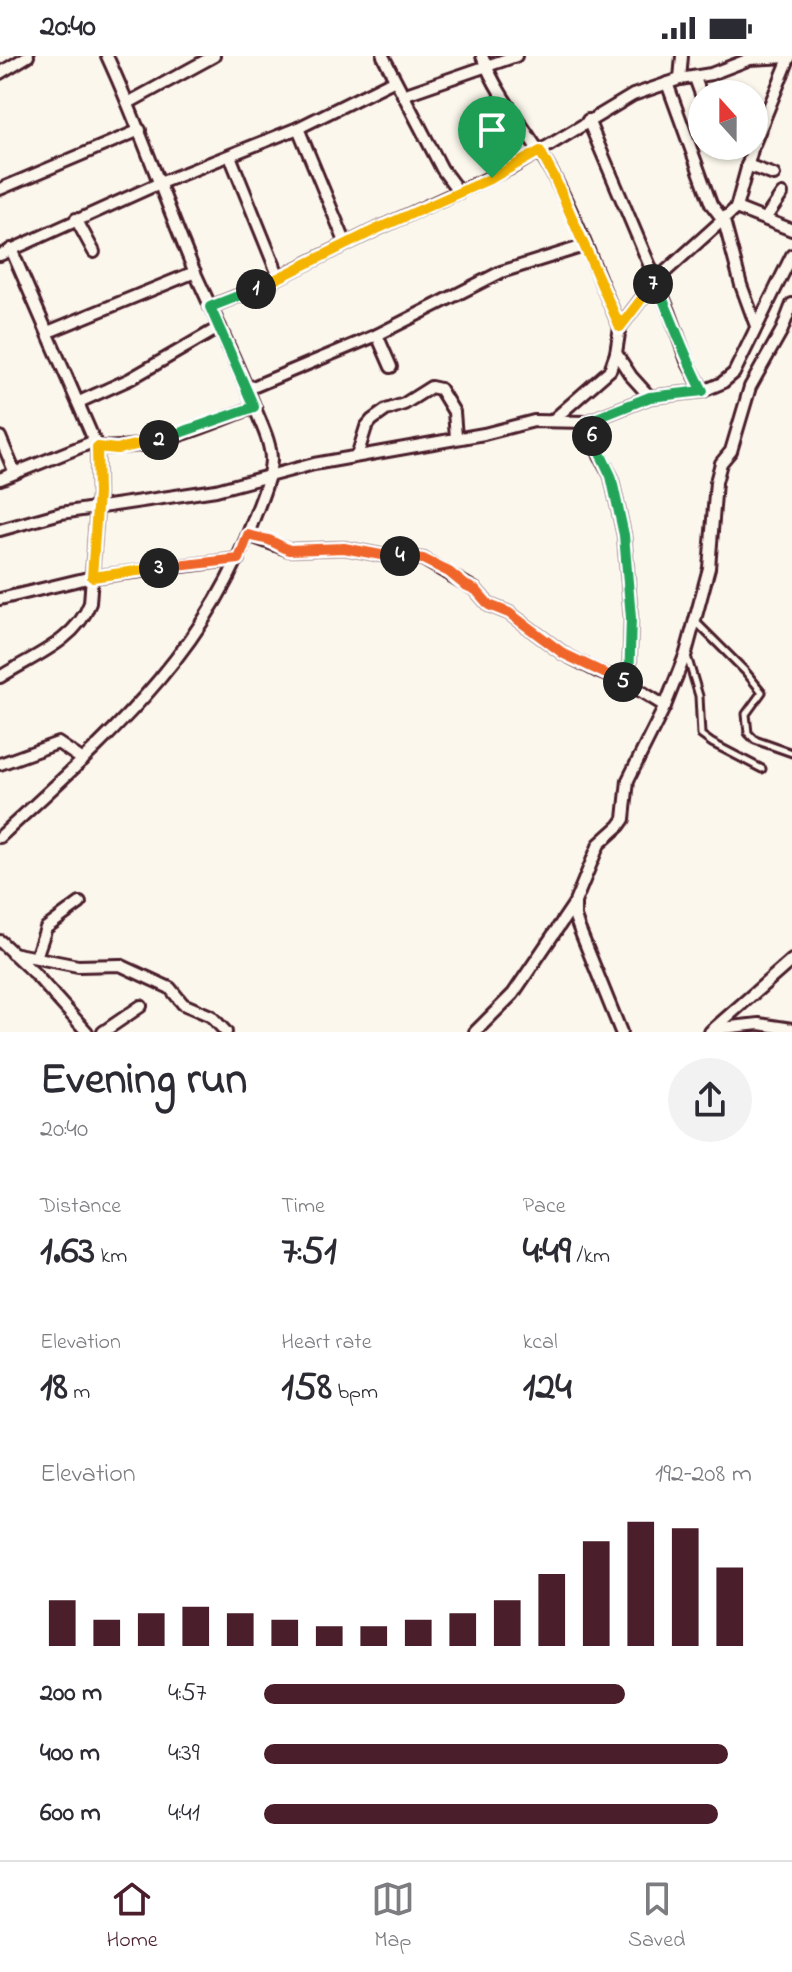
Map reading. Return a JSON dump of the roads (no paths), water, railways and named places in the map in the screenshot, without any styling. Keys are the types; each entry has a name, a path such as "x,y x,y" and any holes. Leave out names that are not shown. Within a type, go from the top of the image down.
{"street":[{"path":"0,73 28,56"},
{"path":"0,837 83,760 159,682 205,618 239,559 268,477 270,450 248,389 195,272 140,130 107,56"},
{"path":"128,103 214,56"},
{"path":"383,56 442,169 459,192"},
{"path":"482,56 513,116 540,151 555,179 620,327"},
{"path":"403,95 516,56"},
{"path":"680,79 682,56"},
{"path":"210,307 513,167 633,95 667,83 695,78 748,58 790,56 768,110"},
{"path":"0,255 160,183 298,128 395,80"},
{"path":"667,83 711,204 724,221 756,326"},
{"path":"588,120 687,361 703,391"},
{"path":"298,128 346,244"},
{"path":"0,189 140,130"},
{"path":"230,156 279,277"},
{"path":"553,420 610,370 620,327 655,281 736,208 749,160"},
{"path":"747,165 774,175"},
{"path":"765,219 782,194"},
{"path":"736,208 792,230"},
{"path":"76,219 94,252"},
{"path":"248,389 377,335 501,272 584,246"},
{"path":"0,677 62,640 80,624 90,603 96,509 96,444 11,249"},
{"path":"0,530 61,513 216,490 357,456 497,431 534,421 587,422 650,397 703,391 722,383 734,373 792,255"},
{"path":"48,332 195,272"},
{"path":"475,1032 513,994 575,902 599,844 624,819 628,780 665,706 695,622 711,556 719,469 733,445 750,387 782,330 792,304"},
{"path":"79,402 130,379 220,327"},
{"path":"377,335 391,367"},
{"path":"616,353 650,397"},
{"path":"357,456 366,427 375,417 431,387 440,389 451,405 456,437"},
{"path":"0,479 96,444 117,449 139,446 254,407"},
{"path":"587,422 611,476 624,535 631,618 629,684"},
{"path":"0,437 15,473"},
{"path":"248,535 269,540 289,550 344,548 423,559 476,590 489,605 509,613 564,654 629,684 665,706"},
{"path":"0,599 92,577 239,559"},
{"path":"0,764 58,743 83,760"},
{"path":"575,902 575,917 621,1032"},
{"path":"36,957 46,928 80,903"},
{"path":"0,941 44,983 87,1032"},
{"path":"12,953 85,967 120,965 170,988 183,1004 211,1016 226,1032"},
{"path":"711,1031 792,960"},
{"path":"103,1032 141,1006"},
{"path":"711,1031 759,1024 792,1029"}],"lane":[{"path":"695,622 762,692 746,714 748,733 755,740 792,753"},
{"path":"686,653 699,696 701,735 762,769"}]}
